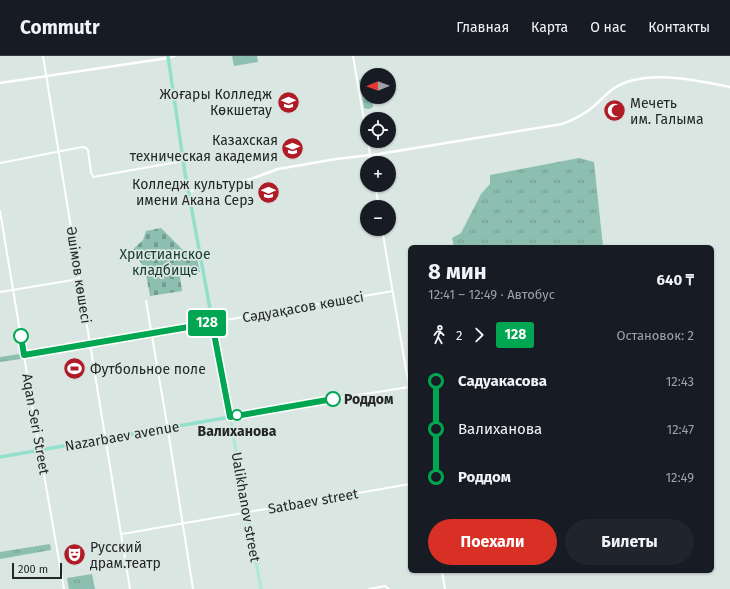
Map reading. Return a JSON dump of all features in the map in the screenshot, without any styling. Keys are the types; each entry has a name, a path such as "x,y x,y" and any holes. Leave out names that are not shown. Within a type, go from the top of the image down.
{"highway":[{"path":"171,56 183,161 190,191 203,272"},
{"name":"Ualikhanov street","path":"190,191 212,323 230,417"},
{"name":"Nazarbaev avenue","path":"0,457 230,417"}],"main road":[{"path":"0,83 171,56"},
{"path":"190,191 251,179 278,169 562,124 590,110 615,88 634,80 651,78 677,78 730,86"},
{"name":"Ualikhanov street","path":"230,417 261,589"}],"street":[{"name":"Әшімов көшесі","path":"43,56 130,589"},
{"path":"353,56 363,112"},
{"path":"0,162 80,147 86,148 89,152 93,177 183,161"},
{"path":"369,148 370,155"},
{"name":"Aqan Seri Street","path":"0,211 64,589"},
{"path":"383,236 408,381"},
{"path":"0,292 80,279"},
{"name":"Сәдуақасов көшесі","path":"24,355 393,291"},
{"path":"146,301 168,427 193,589"},
{"name":"Nazarbaev avenue","path":"230,417 408,387"},
{"name":"Satbaev street","path":"122,534 408,484"},
{"path":"442,573 445,589"},
{"path":"369,589 385,586 389,589"}],"green space":[{"path":"232,56 257,56 258,62 234,66"},
{"path":"363,104 372,104 373,107 369,109 364,108"},
{"path":"579,158 594,162 603,245 454,245 452,238 461,233 481,194 490,184 490,175"},
{"name":"Христианское кладбище","path":"161,228 192,259 197,258 200,272 180,277 182,291 150,296 145,269 137,257 130,256 130,252 143,240 146,231"},
{"path":"20,354 21,359 0,362 0,357"},
{"path":"50,544 51,550 0,559 0,552"},
{"path":"92,574 95,589 69,589 67,578"}],"bus line":[{"name":"128","path":"21,336 24,355 212,323 230,417 333,399"}],"place":[{"name":"Жоғары Колледж Көкшетау","path":"288,102"},
{"name":"Мечеть им. Галыма","path":"614,111"},
{"name":"Казахская техническая академия","path":"293,148"},
{"name":"Колледж культуры имени Акана Серэ","path":"269,192"},
{"name":"Футбольное поле","path":"74,369"},
{"name":"Роддом","path":"333,399"},
{"name":"Валиханова","path":"237,415"},
{"name":"Русский драм.театр","path":"75,555"}]}
